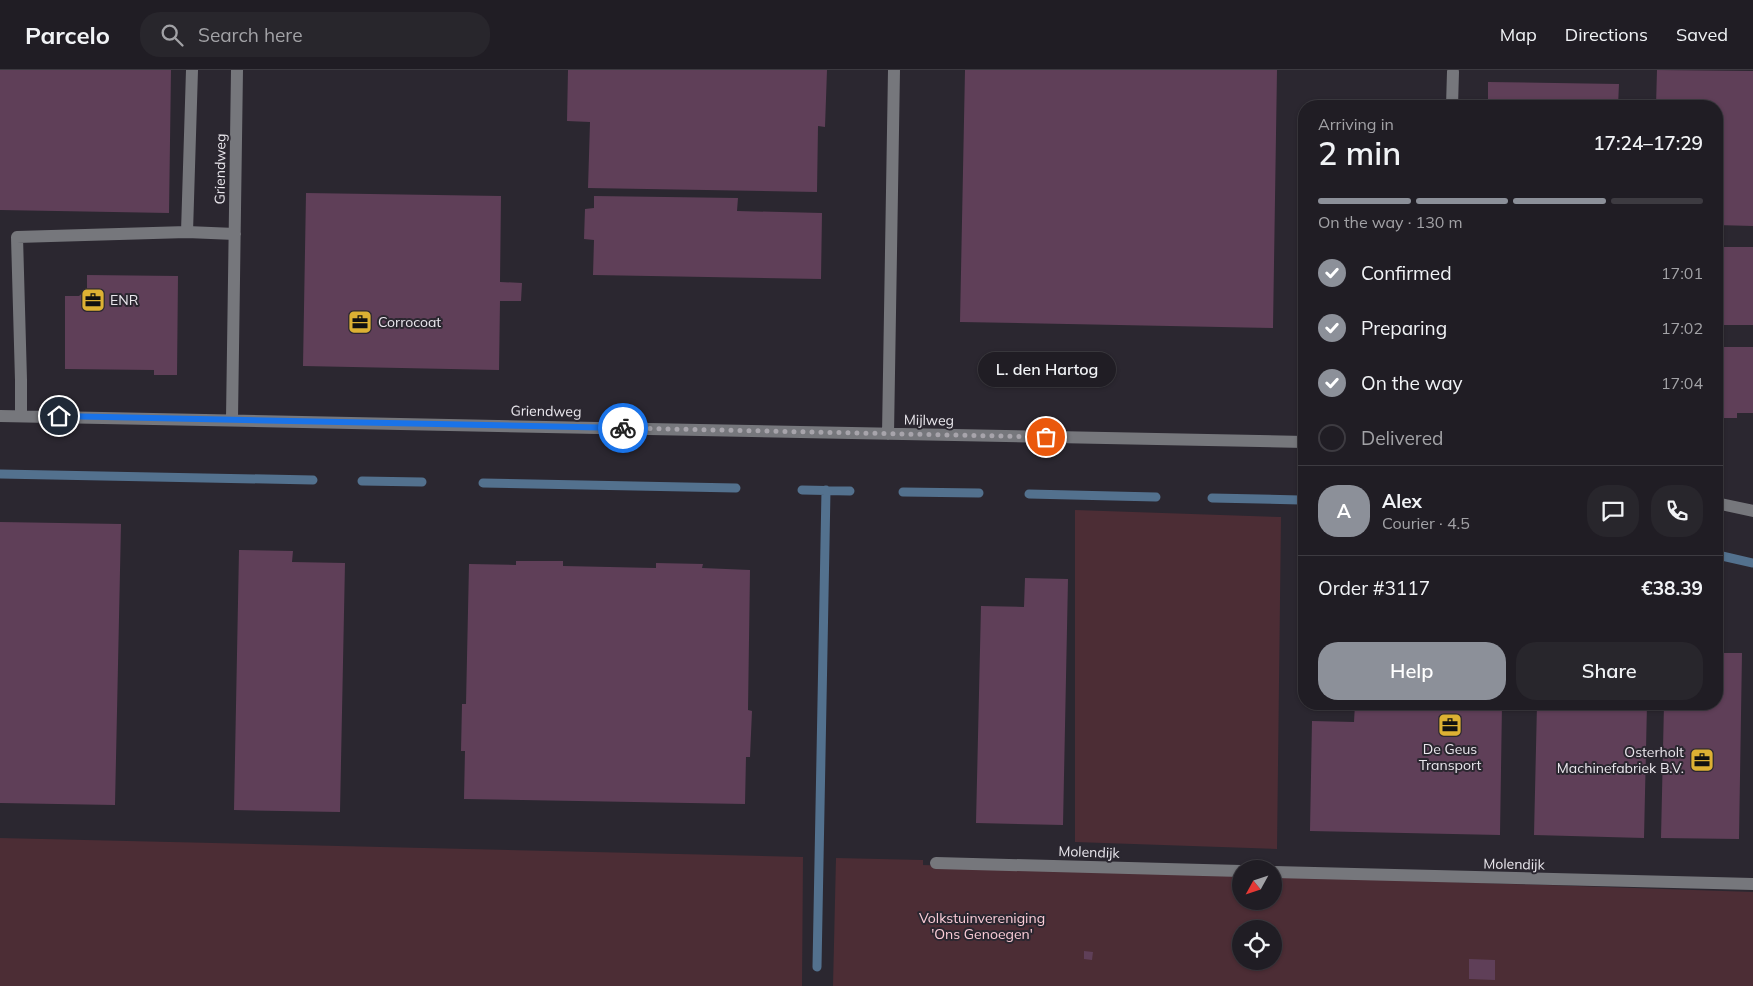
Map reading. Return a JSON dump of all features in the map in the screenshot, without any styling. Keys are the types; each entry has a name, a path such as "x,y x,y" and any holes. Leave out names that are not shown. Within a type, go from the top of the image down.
{"street":[{"path":"187,232 192,70"},
{"name":"Griendweg","path":"232,419 237,70"},
{"name":"Mijlweg","path":"894,70 888,434 1298,442"},
{"path":"1452,100 1453,72"},
{"path":"21,416 16,237 187,232 234,234"},
{"name":"Griendweg","path":"0,416 232,419 888,434"},
{"path":"1723,505 1753,511"},
{"name":"Molendijk","path":"936,863 1232,871"},
{"name":"Molendijk","path":"1282,872 1753,884"}],"green space":[{"path":"1075,510 1281,517 1277,849 1075,842"},
{"path":"0,838 803,857 802,986 0,986"},
{"name":"Volkstuinvereniging 'Ons Genoegen'","path":"836,858 923,860 923,865 1232,875 1232,910 1282,910 1282,876 1753,892 1753,986 833,986"}],"building":[{"path":"0,70 171,70 169,213 0,210"},
{"path":"568,70 827,70 825,127 818,126 817,192 588,188 590,122 567,121"},
{"path":"965,70 1277,70 1273,328 960,322"},
{"path":"1657,70 1753,71 1753,226 1723,225 1723,100 1656,100"},
{"path":"1488,82 1619,84 1618,100 1488,100"},
{"path":"306,193 501,196 500,282 522,283 521,301 500,301 499,370 303,366"},
{"path":"594,196 738,198 737,211 822,213 821,279 593,275 594,240 584,239 585,209 594,208"},
{"path":"1723,247 1753,247 1753,325 1723,325"},
{"path":"87,275 178,276 177,375 154,375 154,370 65,369 65,296 79,296 87,289"},
{"path":"1723,347 1753,347 1753,413 1737,413 1737,418 1723,418"},
{"path":"0,522 121,524 115,805 0,803"},
{"path":"239,550 293,551 292,562 345,563 340,812 234,810"},
{"path":"516,561 563,561 563,566 656,568 656,563 703,564 702,568 750,570 748,710 752,711 750,757 746,757 745,804 464,799 465,751 461,751 462,704 466,704 469,564 516,565"},
{"path":"1025,578 1068,579 1063,825 976,823 981,606 1024,607"},
{"path":"1723,653 1742,653 1739,839 1661,838 1664,710 1723,710"},
{"path":"1355,710 1502,710 1500,835 1310,831 1312,721 1354,722"},
{"path":"1537,710 1647,710 1644,838 1534,835"},
{"path":"1084,951 1093,952 1092,960 1084,959"},
{"path":"1469,959 1495,960 1495,980 1469,979"}],"waterway":[{"path":"0,474 313,480"},
{"path":"362,481 422,482"},
{"path":"483,483 736,488"},
{"path":"802,490 850,491"},
{"path":"817,967 826,490"},
{"path":"903,492 979,493"},
{"path":"1029,494 1156,497"},
{"path":"1212,498 1298,500"},
{"path":"1723,556 1753,563"}],"way so far":[{"path":"623,428 1046,437"}],"place":[{"name":"ENR","path":"93,300"},
{"name":"Corrocoat","path":"360,322"},
{"name":"L. den Hartog","path":"1046,437"},
{"name":"De Geus Transport","path":"1450,725"},
{"name":"Osterholt Machinefabriek B.V.","path":"1702,760"}],"route":[{"path":"59,416 623,428"}]}
